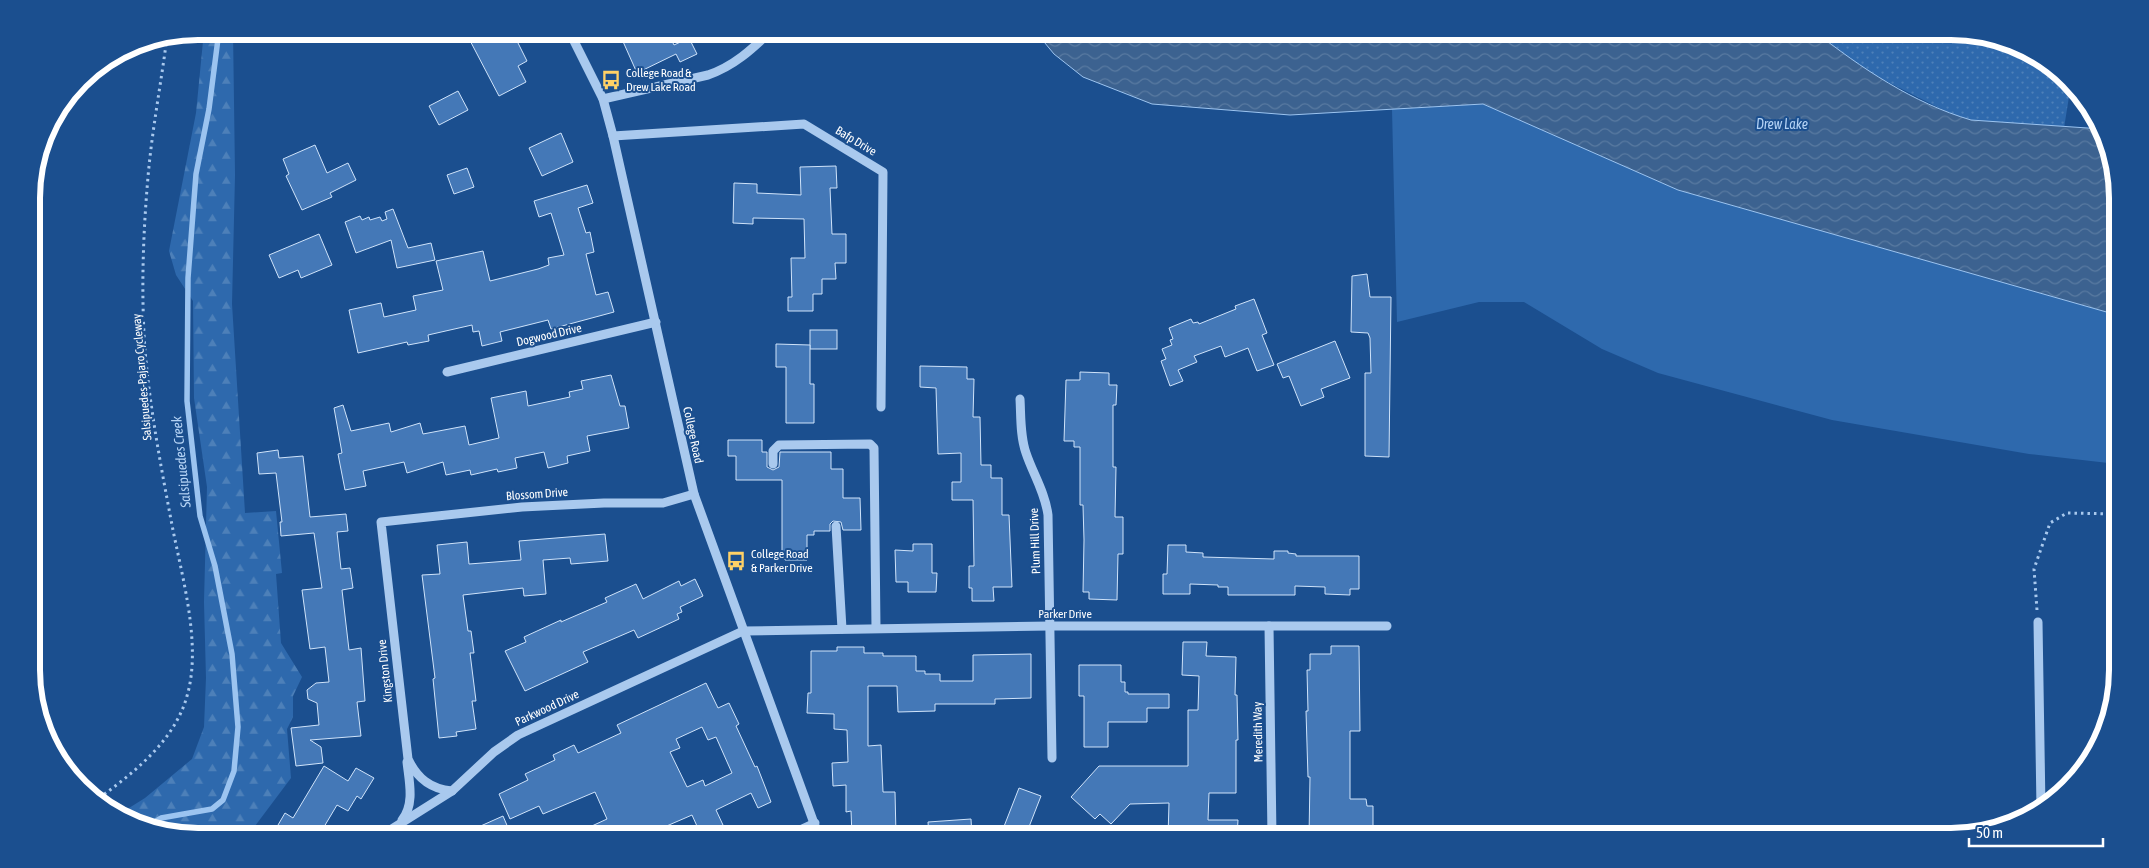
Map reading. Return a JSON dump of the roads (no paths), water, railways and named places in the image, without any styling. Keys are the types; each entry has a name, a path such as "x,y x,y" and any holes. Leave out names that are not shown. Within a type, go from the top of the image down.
{"street":[{"name":"College Road","path":"574,40 603,99 613,136 694,494 816,828"},
{"path":"603,99 708,76 739,60 761,40"},
{"name":"Bafp Drive","path":"613,136 804,124 883,172 881,407"},
{"name":"Dogwood Drive","path":"447,372 656,322"},
{"name":"Plum Hill Drive","path":"1020,398 1022,438 1025,451 1043,490 1048,515 1052,758"},
{"path":"773,464 773,451 779,445 870,444 874,448 876,628"},
{"name":"Blossom Drive","path":"381,522 522,507 604,503 663,503 694,494"},
{"name":"Kingston Drive","path":"381,522 408,759 419,777 435,788 452,791"},
{"path":"836,526 842,628"},
{"path":"2038,622 2041,799"},
{"name":"Parker Drive","path":"743,631 1050,626 1387,626"},
{"name":"Meredith Way","path":"1269,626 1272,828"},
{"name":"Parkwood Drive","path":"392,828 452,791 494,752 518,735 743,631"},
{"path":"399,823 408,812 410,801 405,744"},
{"path":"804,828 815,823"}],"water":[{"name":"Drew Lake","path":"1042,40 1826,40 1888,83 1929,104 1971,120 2093,128 2101,147 2108,177 2109,313 1678,190 1483,104 1290,115 1152,104 1083,77 1054,54"}],"waterway":[{"name":"Salsipuedes Creek","path":"154,822 161,818 212,809 223,800 234,771 238,727 232,654 215,566 200,516 187,401 188,278 196,174 209,109 218,40"}],"place":[{"name":"College Road & Drew Lake Road","path":"611,80"},
{"name":"College Road & Parker Drive","path":"736,561"}]}
